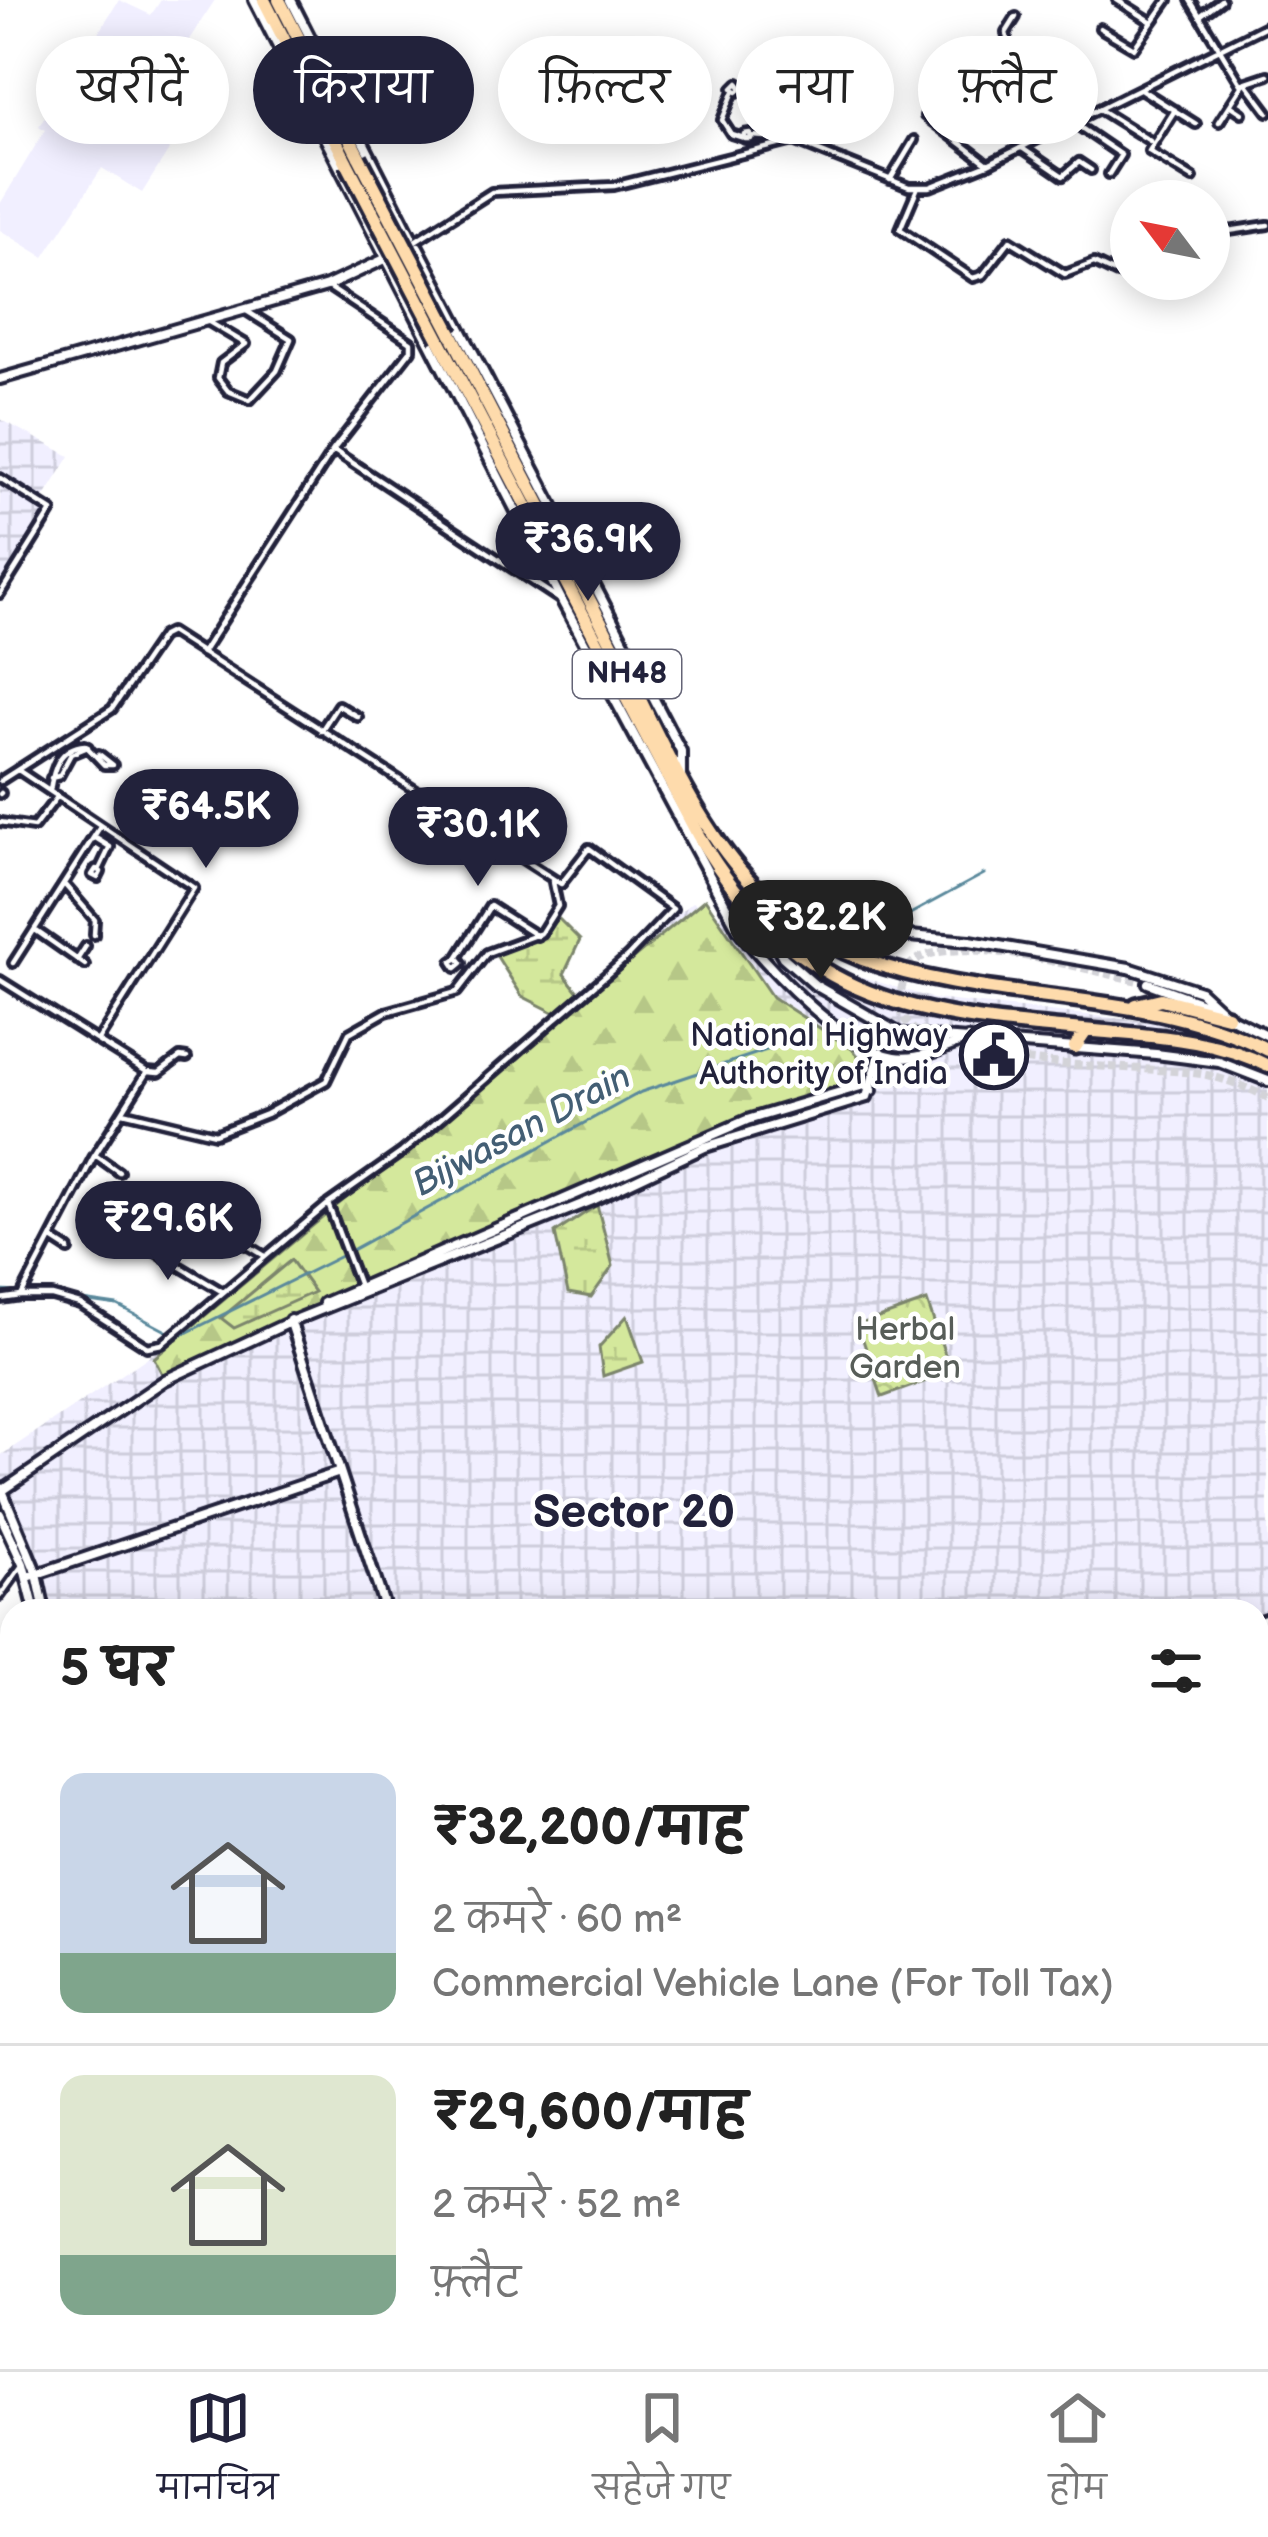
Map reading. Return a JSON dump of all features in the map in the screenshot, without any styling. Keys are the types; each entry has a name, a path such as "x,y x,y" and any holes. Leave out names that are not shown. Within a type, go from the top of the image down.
{"highway":[{"name":"NH48","path":"264,0 445,336 698,836 722,875 766,926 832,977 926,1013 1228,1048 1268,1066"},
{"name":"NH48","path":"279,0 353,160"},
{"name":"NH48","path":"445,336 681,775 736,865 766,898 827,940 905,971 1129,1007 1231,1033 1268,1051"},
{"path":"592,607 612,616"},
{"path":"1129,1007 1161,999 1227,1016"},
{"path":"1075,1047 1086,1031"}],"main road":[{"path":"254,0 718,895 771,969 842,1029 881,1052 898,1058 916,1056 967,1039"},
{"path":"291,0 681,751 681,775"},
{"path":"355,195 374,200 384,182"},
{"path":"386,259 393,235 415,241"},
{"path":"0,379 327,286 386,259 409,266 415,241"},
{"path":"416,311 423,300 443,294"},
{"path":"766,926 794,968 853,1010 902,1035 1200,1059 1268,1081"},
{"path":"827,940 873,933 928,937 1129,968 1200,991 1227,1016"},
{"path":"771,969 794,968"},
{"path":"1148,983 1194,997 1268,1036"},
{"path":"869,1093 881,1052"},
{"path":"41,1599 1,1488 158,1381 359,1286 746,1120 859,1087 869,1093"},
{"path":"290,1320 595,1199 706,1147 869,1093"},
{"path":"290,1320 382,1599"},
{"path":"32,1575 340,1472"},
{"path":"0,1514 32,1575 34,1599"}],"street":[{"path":"1117,0 1152,22"},
{"path":"1100,28 1134,49 1168,0"},
{"path":"1190,0 1219,51 1268,112"},
{"path":"1200,16 1221,0"},
{"path":"1007,36 1016,17"},
{"path":"1098,108 1268,26"},
{"path":"1219,122 1245,84 1268,75"},
{"path":"1142,90 1196,124"},
{"path":"734,91 722,120 736,135"},
{"path":"1230,105 1242,112"},
{"path":"1098,108 1150,142"},
{"path":"1175,110 1149,151 1193,178"},
{"path":"1098,138 1121,155 1109,174"},
{"path":"890,180 914,140"},
{"path":"750,144 753,151"},
{"path":"415,241 492,192 614,186 790,144"},
{"path":"806,144 917,189 1029,144"},
{"path":"962,144 988,164"},
{"path":"1022,148 1063,176 1078,162 1091,170"},
{"path":"917,189 900,229 973,278 982,275 1010,240 1065,274 1094,263 1110,271"},
{"path":"1230,231 1268,225"},
{"path":"202,653 333,450 412,346 327,286"},
{"path":"204,319 246,344 221,363 218,375 228,391 250,400 279,369 291,339 241,307"},
{"path":"333,450 562,601"},
{"path":"0,478 52,511 0,594"},
{"path":"0,781 112,709 166,633 552,878 565,885 585,851 592,849 673,912 402,1152 328,1204 153,1347 80,1304 52,1296 0,1299"},
{"path":"321,730 338,705 358,717"},
{"path":"50,791 51,778 65,753 80,745 99,754"},
{"path":"19,770 192,886 194,893 98,1040"},
{"path":"0,822 34,827 58,797"},
{"path":"14,963 100,827"},
{"path":"94,837 110,847 100,870"},
{"path":"123,1112 224,1132 322,1084 354,1030 392,1010 457,992 487,953 538,936 558,906 552,878"},
{"path":"64,884 94,920 94,935"},
{"path":"457,958 490,906 538,936"},
{"path":"35,930 85,965"},
{"path":"77,959 86,946"},
{"path":"0,980 147,1072 159,1073 180,1057 188,1058"},
{"path":"20,1296 95,1155 147,1072"},
{"path":"95,1155 119,1172"},
{"path":"328,1204 359,1286"},
{"path":"214,1225 265,1256"},
{"path":"52,1239 69,1250"},
{"path":"134,1240 223,1292"},
{"path":"0,1596 23,1564"}],"shaded area":[{"path":"119,0 151,15 161,0 215,0 191,36 96,36"},
{"path":"36,144 173,144 142,193 102,168 44,257 0,230 0,204"},
{"path":"0,419 70,456 43,500 0,471"},
{"path":"0,485 45,514 0,584"},
{"path":"692,902 843,971 934,999 1268,1034 1268,1599 33,1599 0,1503 0,1456 154,1353"}],"green space":[{"path":"705,899 772,997 852,1049 872,1072 871,1087 733,1127 163,1376 154,1358"},
{"path":"559,919 580,940 564,974 578,992 557,1014 522,996 496,955"},
{"path":"597,1205 613,1266 591,1297 568,1293 555,1233"},
{"path":"291,1260 314,1292 234,1328 221,1318"},
{"name":"Herbal Garden","path":"927,1301 951,1372 882,1397 858,1325"},
{"path":"627,1316 643,1362 603,1376 599,1347"}],"waterway":[{"name":"Bijwasan Drain","path":"910,914 984,874"},
{"name":"Bijwasan Drain","path":"350,1251 641,1092 791,1042"},
{"name":"Bijwasan Drain","path":"178,1337 343,1255"},
{"name":"Bijwasan Drain","path":"0,1291 19,1292"},
{"name":"Bijwasan Drain","path":"27,1292 117,1305 170,1333"}],"tunnel":[{"path":"1148,983 1024,956 956,950 929,954 910,965 900,1005 904,1018 923,1035 956,1048 1046,1062 1207,1075 1268,1098"}],"place":[{"name":"National Highway Authority of India","path":"994,1055"}],"district":[{"name":"Sector 20","path":"634,1513"}]}
